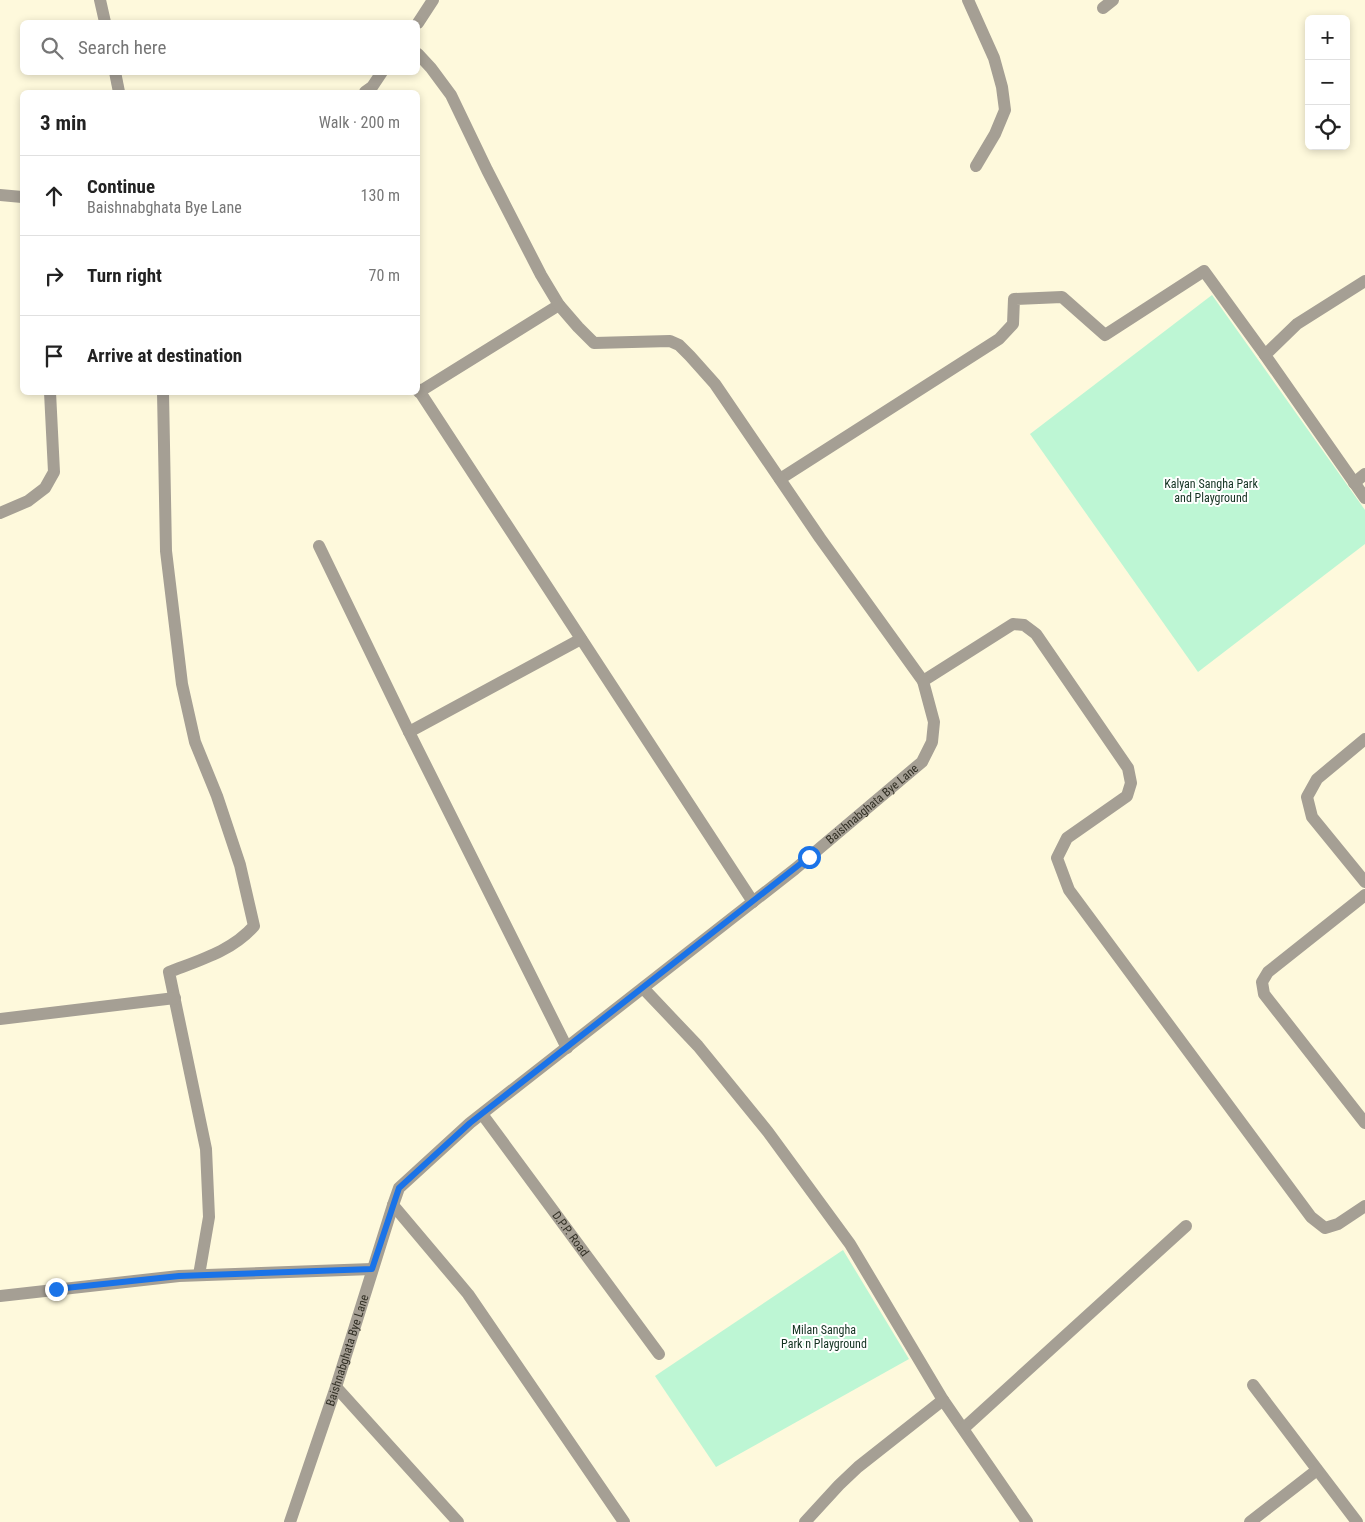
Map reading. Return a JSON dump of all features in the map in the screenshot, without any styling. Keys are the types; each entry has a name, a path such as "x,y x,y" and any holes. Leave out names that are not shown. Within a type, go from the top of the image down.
{"street":[{"path":"100,0 104,20"},
{"path":"420,20 433,0"},
{"path":"968,0 994,58 1002,87 1005,110 995,134 976,166"},
{"path":"1103,8 1114,0"},
{"path":"420,56 432,68 451,95 487,170 541,275 559,305 594,343 670,341 679,345 690,356 715,384 820,538 924,680 1012,624 1024,625 1036,634 1128,768 1131,782 1127,796 1067,838 1057,858 1069,890 1311,1217 1325,1228 1338,1224 1365,1206"},
{"path":"116,75 119,90"},
{"path":"368,90 380,75"},
{"path":"0,195 20,197"},
{"path":"780,480 999,339 1013,324 1014,299 1062,297 1105,335 1204,271 1365,498"},
{"path":"1265,355 1297,324 1365,281"},
{"path":"420,389 559,305"},
{"path":"420,393 753,902"},
{"path":"0,513 28,501 45,488 54,472 50,395"},
{"path":"163,395 166,551 182,684 195,742 217,796 240,865 254,926 244,937 229,948 169,972 206,1149 209,1217 199,1275"},
{"path":"1354,483 1365,474"},
{"path":"319,546 409,732 567,1048"},
{"path":"409,732 581,638"},
{"name":"Baishnabghata Bye Lane","path":"290,1522 336,1387 392,1205 399,1188 482,1114 753,902 922,762 932,742 934,722 924,680"},
{"path":"1365,739 1317,779 1307,797 1312,817 1365,882"},
{"path":"1365,895 1268,972 1262,982 1264,994 1365,1123"},
{"path":"643,988 698,1046 768,1132 850,1244 943,1400 1027,1522"},
{"path":"0,1019 175,998"},
{"name":"D.P.P. Road","path":"482,1114 659,1354"},
{"path":"392,1205 468,1294 624,1522"},
{"path":"964,1428 1186,1226"},
{"path":"0,1296 169,1277 372,1269"},
{"path":"1253,1385 1357,1522"},
{"path":"336,1387 458,1522"},
{"path":"805,1522 858,1467 943,1400"},
{"path":"1250,1522 1317,1470"}],"green space":[{"name":"Kalyan Sangha Park and Playground","path":"1212,295 1365,510 1365,544 1198,672 1030,434"},
{"name":"Milan Sangha Park n Playground","path":"843,1250 909,1359 716,1467 655,1376"}],"route":[{"path":"56,1289 179,1276 372,1269 399,1188 420,1168 470,1123 809,857"}]}
